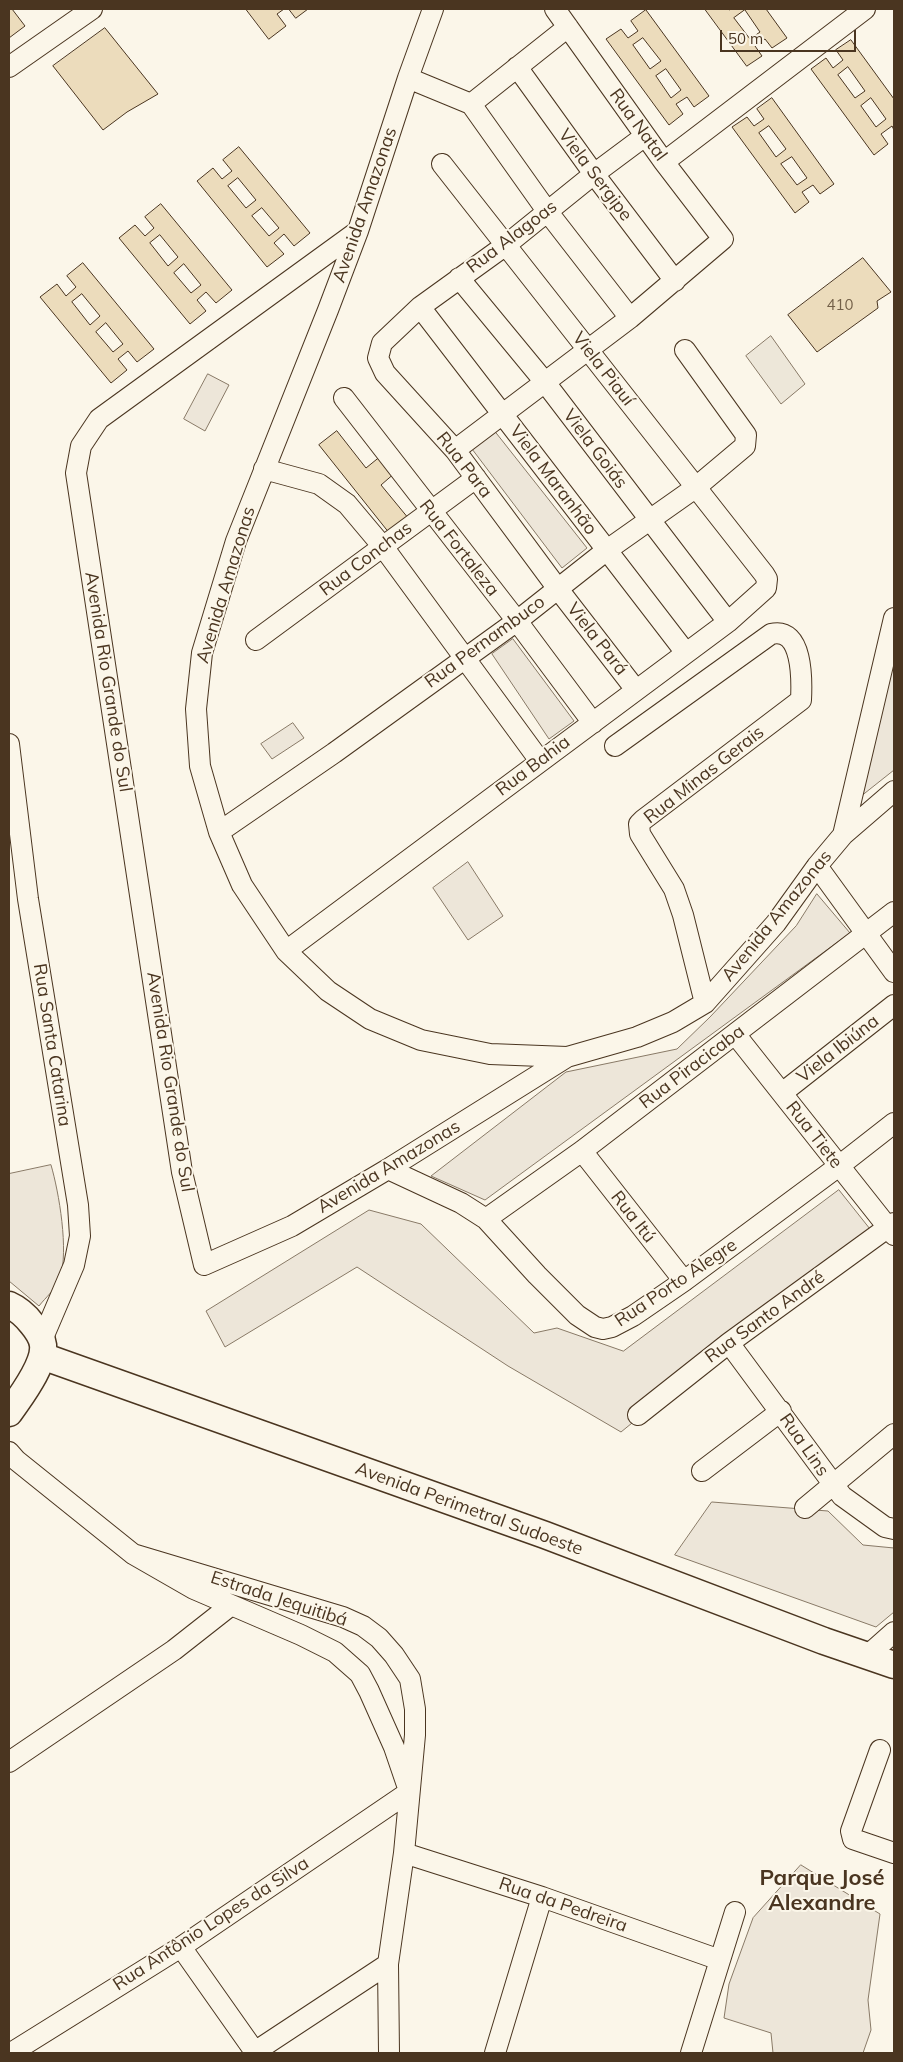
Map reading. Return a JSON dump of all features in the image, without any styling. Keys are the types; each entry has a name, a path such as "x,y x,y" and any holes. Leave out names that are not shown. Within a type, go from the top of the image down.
{"main road":[{"path":"9,1305 26,1316 36,1328 42,1348 32,1378 9,1413"},
{"name":"Avenida Perimetral Sudoeste","path":"42,1348 894,1665"}],"street":[{"path":"9,67 92,9"},
{"name":"Avenida Amazonas","path":"433,9 408,78 358,231 236,541 202,653 196,709 200,766 219,832 242,885 286,951 328,991 370,1019 421,1040 490,1054 567,1057"},
{"name":"Rua Natal","path":"555,9 645,136 723,240 675,281"},
{"path":"664,162 865,9"},
{"path":"471,104 568,27"},
{"name":"Viela Sergipe","path":"517,67 594,174 675,281"},
{"path":"408,78 471,104 548,211 630,318"},
{"name":"Rua Alagoas","path":"382,342 420,307 506,245 594,174 645,136"},
{"name":"Viela Piauí","path":"442,164 764,574"},
{"name":"Avenida Rio Grande do Sul","path":"204,1265 182,1172 76,473 80,446 99,419 358,231"},
{"name":"Viela Goiás","path":"459,278 544,381 728,622"},
{"path":"455,450 630,318 675,281"},
{"name":"Viela Maranhão","path":"420,307 686,653"},
{"name":"Rua Para","path":"382,342 378,358 385,372 455,450 558,589"},
{"name":"Rua Pernambuco","path":"219,832 334,753 517,621 607,550 695,488 745,446 746,435 685,350"},
{"name":"Rua Fortaleza","path":"344,398 517,621 592,723"},
{"path":"264,470 318,484 347,504 384,548 540,761"},
{"name":"Rua Conchas","path":"256,640 384,548 430,511 476,478"},
{"name":"Rua Bahia","path":"286,951 728,622 763,592 767,579 764,574"},
{"name":"Viela Pará","path":"558,589 636,690"},
{"path":"843,835 894,618"},
{"name":"Rua Minas Gerais","path":"615,746 771,634 777,632 786,634 792,641 800,663 801,700 639,824 640,834 674,889 683,915 705,1003"},
{"name":"Rua Santa Catarina","path":"9,744 28,899 78,1205 80,1236 74,1265 42,1348"},
{"name":"Avenida Amazonas","path":"204,1265 292,1226 388,1170 567,1057 637,1037 673,1022 705,1003 776,923 816,866 843,835 894,792"},
{"path":"816,866 894,972"},
{"name":"Rua Piracicaba","path":"486,1219 582,1152 894,912"},
{"name":"Viela Ibiúna","path":"782,1093 894,1005"},
{"name":"Rua Tiete","path":"735,1034 839,1166 892,1228"},
{"name":"Rua Porto Alegre","path":"388,1170 446,1196 486,1219 537,1275 577,1315 595,1327 603,1329 612,1327 633,1316 684,1281 839,1166 894,1122"},
{"name":"Rua Itú","path":"582,1152 684,1281"},
{"name":"Rua Santo André","path":"638,1414 729,1343 892,1228"},
{"name":"Rua Lins","path":"729,1343 842,1496 885,1527 894,1529"},
{"path":"702,1471 781,1411"},
{"path":"806,1508 832,1484 894,1434"},
{"name":"Estrada Jequitibá","path":"9,1452 16,1460 133,1554 194,1589 301,1635 335,1652 360,1674 381,1716 409,1792"},
{"name":"Estrada Jequitibá","path":"133,1554 343,1617 363,1626 379,1638 410,1680 415,1709 415,1735 404,1853 388,1964 389,2053"},
{"path":"9,1762 174,1650 230,1606"},
{"path":"867,1656 894,1632"},
{"path":"880,1750 851,1831 853,1839 894,1853"},
{"name":"Rua Antônio Lopes da Silva","path":"11,2053 180,1947 409,1792"},
{"name":"Rua da Pedreira","path":"404,1853 542,1896 720,1960"},
{"path":"495,2053 542,1896"},
{"path":"691,2053 735,1912"},
{"path":"180,1947 254,2053 388,1964"}],"shaded area":[{"path":"771,336 805,384 781,404 746,356"},
{"path":"208,374 229,385 205,431 184,419"},
{"path":"493,429 587,548 562,568 469,445"},
{"path":"513,639 574,721 549,739 492,654"},
{"path":"894,648 894,770 860,797"},
{"path":"293,723 304,738 272,759 261,744"},
{"path":"468,862 503,916 468,940 433,888"},
{"path":"817,894 850,933 485,1200 431,1176 566,1072 677,1049 796,926"},
{"path":"51,1165 62,1222 63,1266 56,1285 39,1306 9,1281 9,1174"},
{"path":"839,1190 870,1229 621,1432 508,1366 357,1267 225,1347 206,1311 369,1210 421,1224 534,1333 557,1328 623,1351"},
{"path":"712,1502 828,1511 863,1545 894,1548 894,1612 876,1627 675,1555"},
{"path":"801,1865 880,1914 868,2000 871,2030 863,2053 773,2053 771,2033 724,2018 729,1984 753,1918"}],"building":[{"path":"9,9 12,9 25,26 9,38"},
{"path":"246,9 284,9 277,14 286,26 269,39"},
{"path":"289,9 308,9 296,18"},
{"path":"705,9 766,9 787,38 772,48 765,39 755,46 762,56 747,66","holes":["745,10 760,32 750,39 734,18"]},
{"path":"646,10 709,96 694,107 687,97 676,104 683,114 669,125 606,39 621,29 628,38 638,31 631,21","holes":["643,38 661,61 650,69 633,45","666,69 681,90 671,98 656,76"]},
{"path":"105,28 158,94 127,112 103,130 53,66"},
{"path":"851,40 894,99 894,130 892,126 881,134 888,144 874,155 811,69 826,58 833,68 843,60 836,50","holes":["848,67 865,91 855,98 838,75","871,98 886,119 876,127 861,106"]},
{"path":"772,98 834,184 820,194 813,185 802,192 809,202 795,213 732,127 747,117 754,126 764,119 757,109","holes":["769,126 786,149 776,157 759,133","792,157 807,178 797,185 781,164"]},
{"path":"239,147 310,233 294,246 284,234 274,243 284,254 267,267 197,181 213,168 222,179 232,171 223,160","holes":["238,178 256,200 246,208 228,186","262,208 279,228 269,236 252,216"]},
{"path":"161,204 232,290 216,303 206,292 197,300 206,311 190,324 119,238 135,225 145,236 154,228 145,217","holes":["160,235 178,257 168,266 150,243","184,264 201,285 191,293 174,273"]},
{"path":"863,258 891,292 877,301 878,308 817,352 788,315"},
{"path":"83,263 154,349 137,362 128,351 118,359 127,370 111,383 40,297 57,284 66,296 76,287 67,276","holes":["82,294 100,316 90,325 72,302","106,323 123,344 113,352 96,332"]},
{"path":"337,431 366,468 382,455 396,472 381,485 409,519 390,534 319,445"}],"district":[{"name":"Parque José Alexandre","path":"822,1890"}]}
